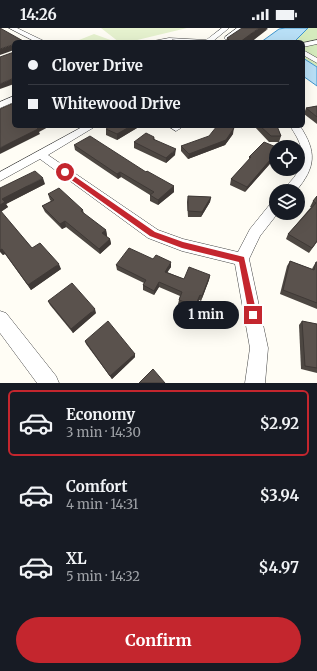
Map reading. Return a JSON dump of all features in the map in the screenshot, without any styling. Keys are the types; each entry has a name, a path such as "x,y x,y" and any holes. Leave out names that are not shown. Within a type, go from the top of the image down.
{"street":[{"path":"12,28 38,40"},
{"path":"211,40 226,28"},
{"path":"227,38 241,28"},
{"path":"306,44 317,42"},
{"path":"306,44 317,46"},
{"path":"305,53 317,61"},
{"path":"0,105 12,99"},
{"path":"0,177 86,128"},
{"path":"295,184 305,173 310,159 309,146 296,128"},
{"path":"40,154 153,234 182,245 242,259"},
{"path":"255,383 258,348 242,259 254,233 269,215"},
{"path":"0,319 49,383"}],"green space":[{"path":"101,28 187,28 137,40 116,40"},
{"path":"308,28 317,28 317,67 305,59 305,40 296,40"},
{"path":"94,34 110,40 79,40"}],"water":[{"path":"308,28 296,40 264,40 279,29"},
{"path":"305,59 317,67 317,86 305,77"}],"building":[{"path":"0,28 21,40 12,40 12,45 0,49"},
{"path":"242,28 259,28 243,40 229,40 227,38"},
{"path":"12,53 12,79 0,84 0,57"},
{"path":"12,104 12,128 38,129 0,148 0,109"},
{"path":"317,106 317,117 306,108"},
{"path":"108,128 128,128 117,134 106,129"},
{"path":"215,128 234,128 226,140 189,154 181,146 209,136"},
{"path":"262,128 278,128 281,136 271,136"},
{"path":"146,133 154,137 153,139 176,149 166,158 134,142"},
{"path":"90,136 146,172 147,171 174,186 158,200 150,195 154,192 120,172 117,174 74,145"},
{"path":"264,142 269,144 269,161 247,187 231,179 251,157 249,157"},
{"path":"35,171 43,178 2,199 5,202 0,205 0,188"},
{"path":"59,188 83,210 81,211 106,230 102,233 110,239 99,249 65,221 60,224 42,206 54,200 48,194"},
{"path":"188,196 211,197 202,212 188,211"},
{"path":"317,196 317,241 312,248 288,234 301,220 305,220 305,215 316,203 313,201"},
{"path":"0,210 32,248 40,243 59,264 28,285 2,249 0,250"},
{"path":"129,248 153,259 156,255 171,262 165,272 184,279 189,267 210,275 202,296 200,295 195,306 179,300 182,292 159,282 154,291 143,285 146,280 116,265"},
{"path":"290,261 314,270 317,262 317,303 283,290"},
{"path":"72,283 95,309 71,329 48,301"},
{"path":"108,321 135,354 110,376 85,341"},
{"path":"302,321 317,324 317,368 305,366"},
{"path":"153,369 165,383 139,383"}],"route":[{"path":"65,172 153,234 182,245 242,259 253,315"}]}
